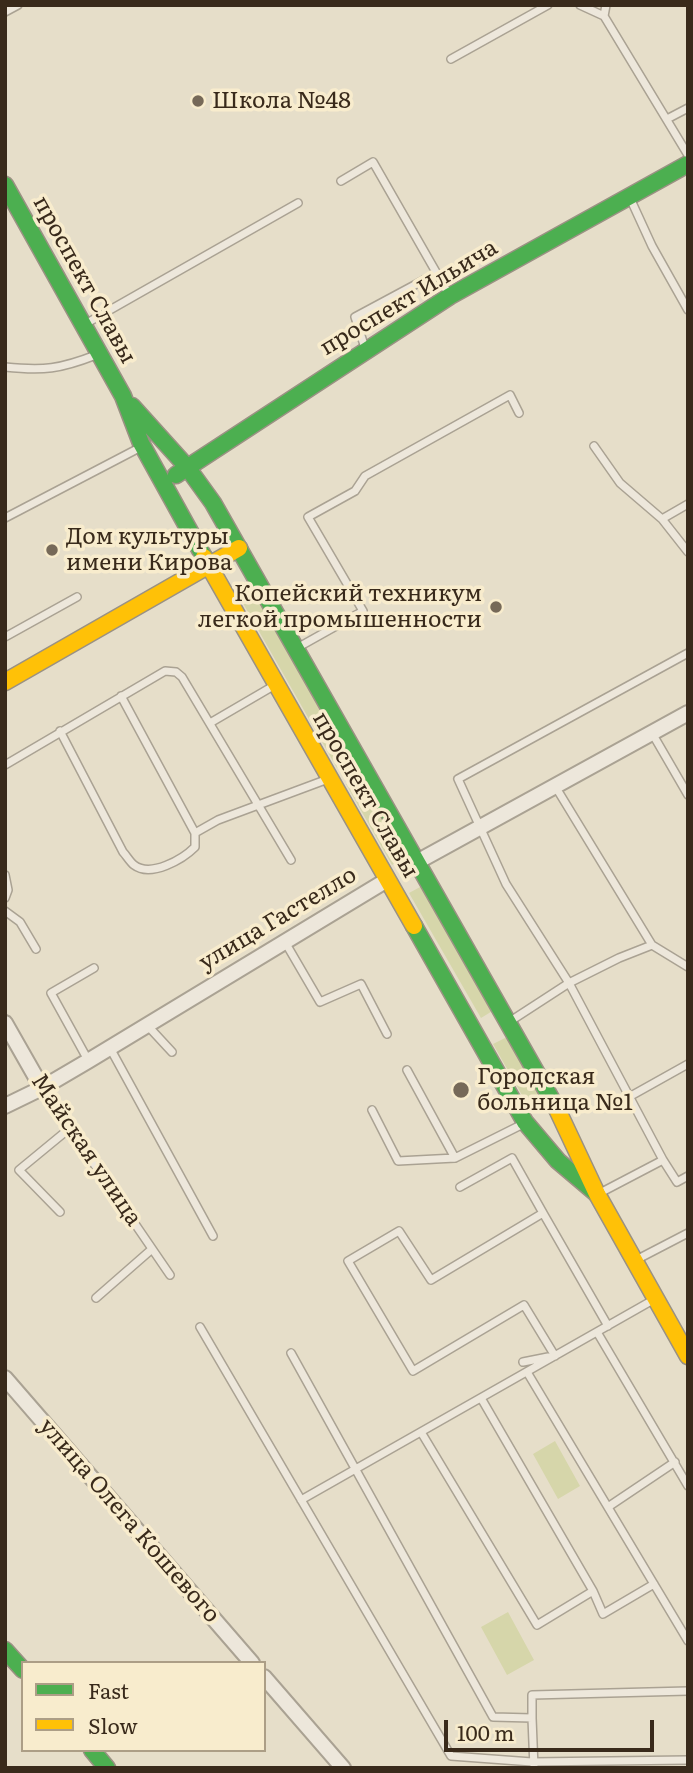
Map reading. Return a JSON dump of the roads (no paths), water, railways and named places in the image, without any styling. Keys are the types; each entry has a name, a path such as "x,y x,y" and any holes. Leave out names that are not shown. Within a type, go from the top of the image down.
{"main road":[{"name":"проспект Ильича","path":"162,484 450,296 688,163"},
{"name":"проспект Славы","path":"5,185 123,396 143,447 162,484 276,685 345,770 402,871 508,1023 556,1108 597,1195 688,1356"},
{"name":"проспект Славы","path":"123,396 187,467 213,503 296,649 345,770 402,871 525,1122 543,1147 567,1172 597,1195"},
{"path":"5,682 239,548"},
{"path":"5,1650 21,1668"},
{"path":"94,1752 107,1768"}],"street":[{"name":"улица Гастелло","path":"5,1106 88,1061 402,871 688,713"},
{"name":"Майская улица","path":"5,1023 10,1040 42,1088"},
{"name":"улица Олега Кошевого","path":"5,1378 250,1661"},
{"path":"266,1679 343,1768"}],"lane":[{"path":"5,12 18,5"},
{"path":"451,59 548,5"},
{"path":"580,5 604,16 688,155"},
{"path":"604,16 606,5"},
{"path":"667,119 688,108"},
{"path":"341,181 373,162 450,296"},
{"path":"629,197 652,246 685,300 688,310"},
{"path":"83,325 298,203"},
{"path":"366,350 355,317 436,272"},
{"path":"5,367 37,370 65,367 99,354"},
{"path":"296,649 363,611 308,517 355,491 365,476 510,396 519,413"},
{"path":"594,446 620,483 662,519 688,552"},
{"path":"5,518 143,447"},
{"path":"662,519 688,504"},
{"path":"5,637 77,597"},
{"path":"688,653 458,779 506,884 569,983 663,1160 677,1182 688,1176"},
{"path":"5,765 121,695 165,671 172,671 182,677 291,860"},
{"path":"210,723 276,685"},
{"path":"60,731 123,852 134,866 147,870 186,856 195,847 195,833 121,695"},
{"path":"652,733 688,795"},
{"path":"195,833 218,820 345,770"},
{"path":"555,786 652,945 688,967"},
{"path":"5,875 8,890 5,898"},
{"path":"5,911 20,922 36,949"},
{"path":"284,942 320,1003 361,984 387,1034"},
{"path":"508,1023 569,983 652,945"},
{"path":"88,1061 51,993 94,968"},
{"path":"147,1025 172,1052"},
{"path":"110,1047 212,1236"},
{"path":"629,1097 688,1064"},
{"path":"407,1070 455,1158"},
{"name":"Майская улица","path":"42,1088 170,1275"},
{"path":"372,1110 398,1161 455,1158 525,1122"},
{"path":"60,1213 19,1170 70,1128"},
{"path":"460,1187 512,1158 608,1326"},
{"path":"597,1195 663,1160"},
{"path":"543,1213 431,1280 399,1231 348,1261 413,1371 524,1305 555,1356"},
{"path":"636,1261 688,1233"},
{"path":"96,1298 152,1249"},
{"path":"301,1500 656,1298"},
{"path":"200,1327 451,1756 533,1765 688,1760"},
{"path":"597,1332 688,1486"},
{"path":"290,1353 493,1717 532,1718"},
{"path":"523,1362 555,1356"},
{"path":"527,1372 688,1642"},
{"path":"481,1398 593,1591 603,1614 654,1584"},
{"path":"421,1432 537,1625 593,1591"},
{"path":"608,1507 675,1462"},
{"path":"533,1765 532,1695 688,1691"}],"place":[{"name":"Школа №48","path":"198,101"},
{"name":"Дом культуры имени Кирова","path":"52,550"},
{"name":"Копейский техникум легкой промышенности","path":"496,607"},
{"name":"Городская больница №1","path":"461,1090"}]}
